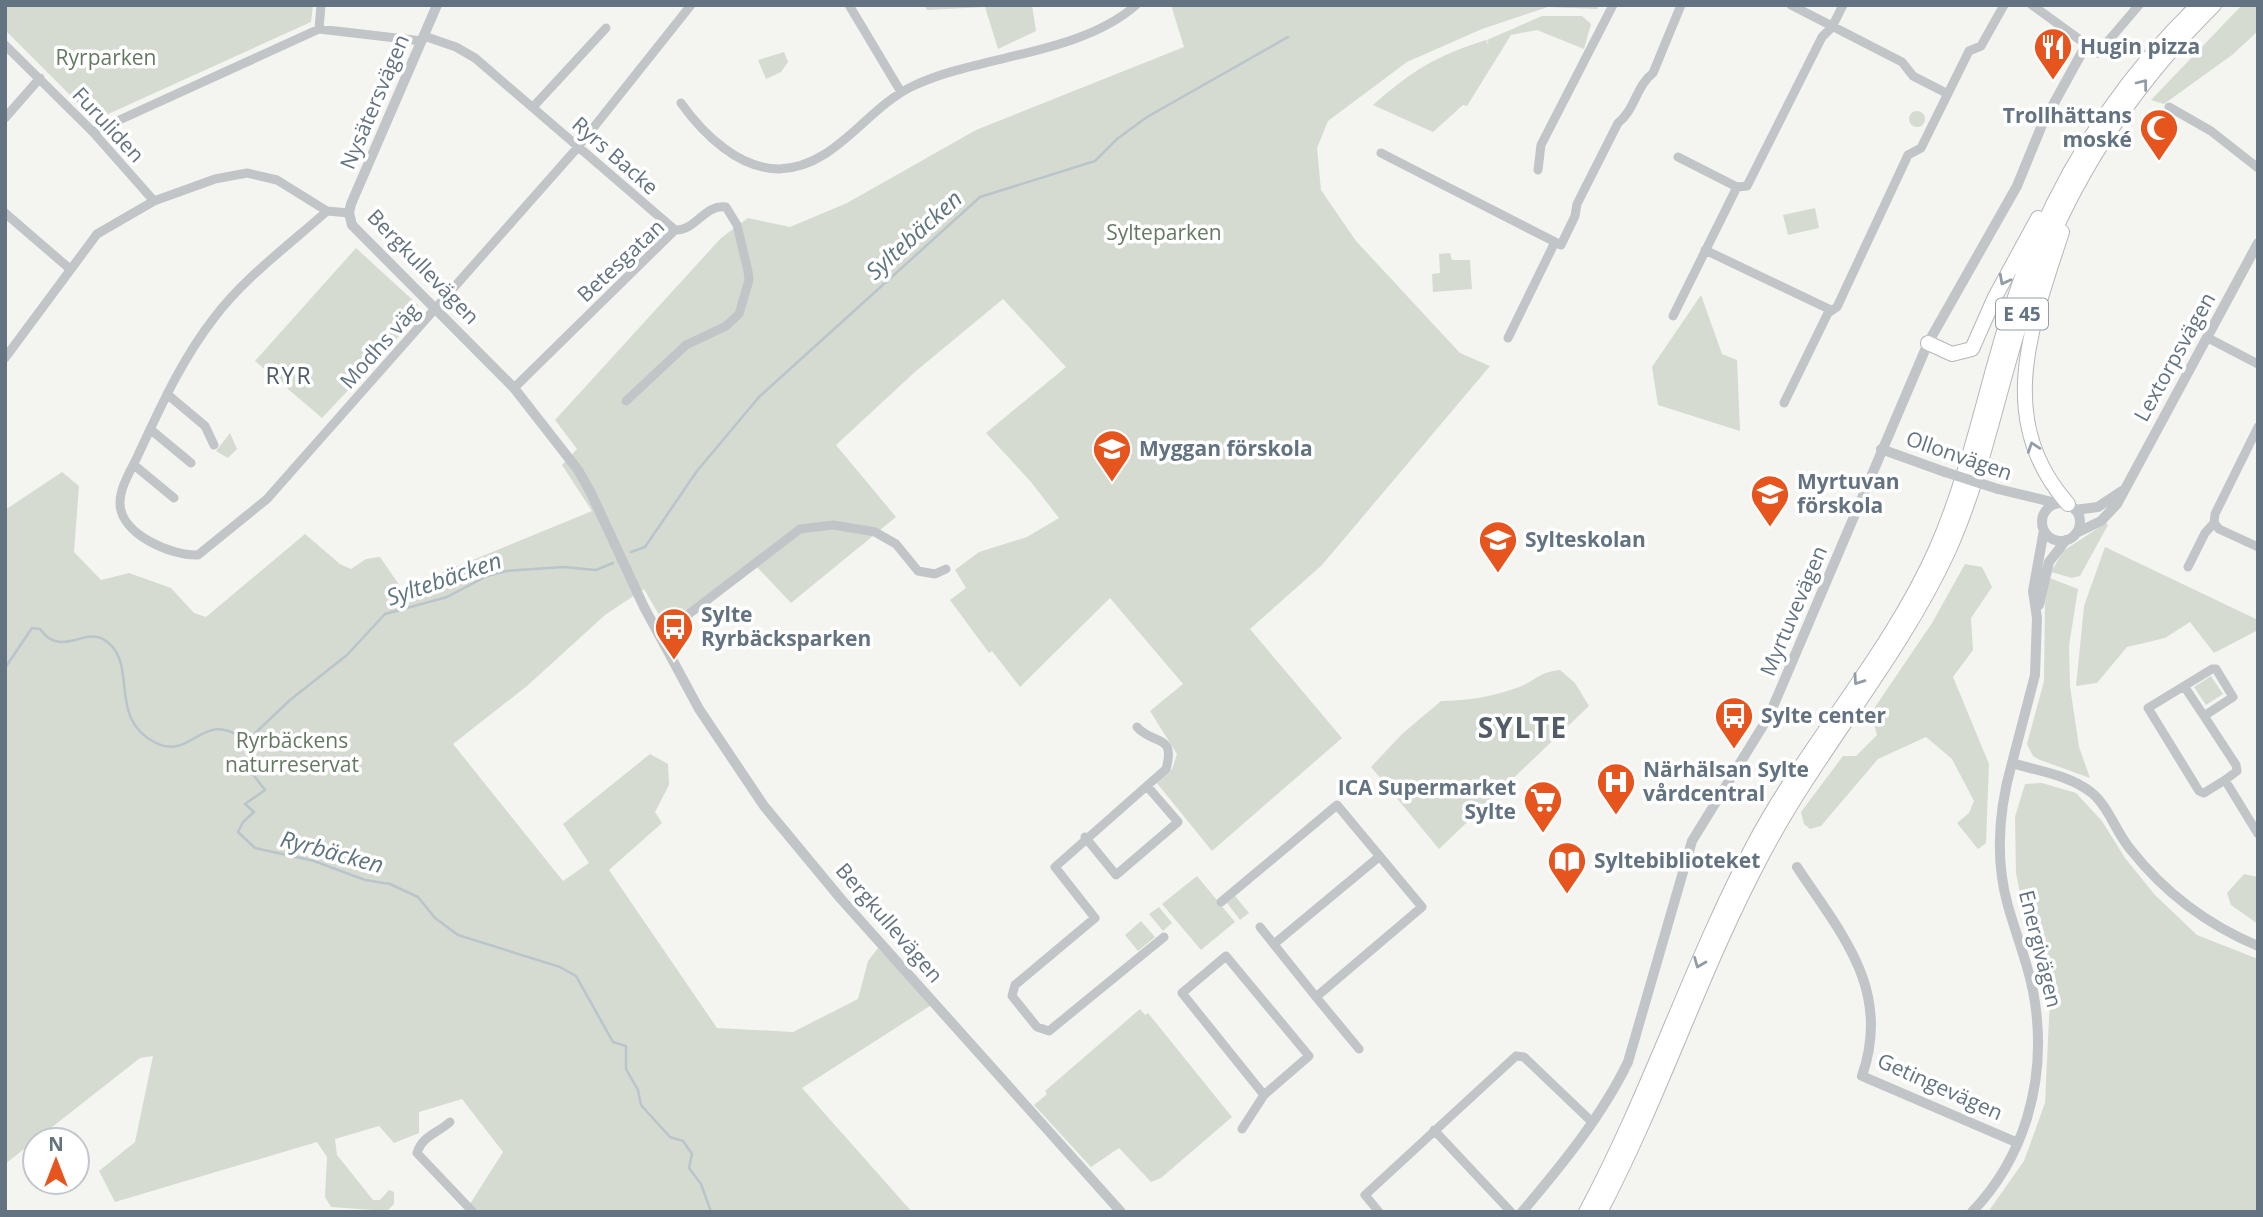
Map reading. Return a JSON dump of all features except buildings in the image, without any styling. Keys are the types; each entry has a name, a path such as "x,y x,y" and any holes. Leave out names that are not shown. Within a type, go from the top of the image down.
{"highway":[{"name":"E 45","path":"1586,1212 1619,1151 1703,952 1755,843 1806,757 1898,620 1936,549 1972,450 2021,278 2071,180 2123,90 2150,56 2198,5"},
{"name":"E 45","path":"1600,1212 1630,1156 1714,956 1766,849 1816,763 1909,625 1948,552 1984,453 2033,282 2071,180 2162,60 2214,5"},
{"path":"1928,343 1944,352 1958,355 1972,349 2028,234 2071,180"},
{"path":"2067,506 2034,451 2027,427 2025,390 2038,312 2071,180"}],"street":[{"path":"93,132 319,29 321,5"},
{"name":"Nysätersvägen","path":"349,213 437,5"},
{"name":"Modhs väg","path":"134,465 121,491 120,505 130,528 181,553 198,555 267,499 578,147 691,5"},
{"path":"849,5 901,92"},
{"path":"681,103 693,120 740,159 756,166 791,168 820,156 901,92 928,80 1056,45 1123,17 1136,5"},
{"path":"1538,170 1541,145 1613,5"},
{"path":"1381,153 1561,245 1575,216 1577,204 1618,123 1627,117 1645,79 1653,73 1681,5"},
{"path":"1791,5 1902,62 1913,76 1948,94"},
{"path":"1678,157 1737,187 1746,186 1822,37 1832,27 1843,5"},
{"path":"1784,402 1831,310 1837,307 1843,297 1908,155 1921,148 1969,51 1981,46 2004,5"},
{"path":"2032,5 2098,53 2139,5"},
{"path":"533,107 606,28"},
{"name":"Ryrs Backe","path":"319,29 423,38 456,47 475,58 675,230"},
{"name":"Furuliden","path":"5,45 93,132 154,201"},
{"name":"Myrtuvevägen","path":"1522,1212 1592,1122 1628,1062 1692,841 1775,704 1928,343 2017,186 2042,125 2087,45"},
{"path":"5,118 40,78"},
{"path":"2169,107 2211,131 2258,167"},
{"name":"Bergkullevägen","path":"5,358 97,234 118,219 154,201 215,180 247,173 277,180 327,211 349,213 359,234 514,388 567,455 591,492 660,636 699,709 764,806 841,899 1121,1212"},
{"path":"1673,316 1737,187"},
{"name":"Betesgatan","path":"514,388 675,230 687,229 716,207 729,210 737,225 748,271 745,296 732,322 686,345 626,401"},
{"path":"174,498 134,465 167,394 214,316 327,211"},
{"path":"5,213 70,268"},
{"path":"1508,338 1555,242"},
{"name":"Lextorpsvägen","path":"2076,533 2090,528 2110,513 2258,243"},
{"path":"1706,250 1831,310"},
{"path":"2208,338 2258,364"},
{"path":"167,394 205,426 214,445"},
{"path":"2188,567 2205,533 2214,523 2215,514 2258,427"},
{"path":"150,429 191,463"},
{"name":"Ollonvägen","path":"1881,449 2025,498 2067,506"},
{"name":"Lextorpsvägen","path":"2067,506 2098,508 2124,489"},
{"name":"Ollonvägen","path":"2025,498 2043,525"},
{"path":"2037,618 2033,591 2047,509 2067,506 2080,521 2076,533 2066,540 2049,562 2037,618 2035,675 2012,764 2077,782 2095,795 2130,850 2162,885 2190,909 2228,934 2258,946"},
{"path":"2214,523 2219,529 2258,547"},
{"path":"660,636 800,529 833,525 875,532 896,544 918,571 934,574 946,569"},
{"path":"2043,525 2053,539 2066,540"},
{"path":"2148,708 2216,669 2237,695 2204,716"},
{"path":"2142,698 2199,791 2204,793 2237,771 2184,686"},
{"path":"1137,727 1165,742 1168,750 1166,769 1085,837 1055,867 1095,918 1014,985 1013,996 1037,1027 1043,1031 1055,1029 1164,937"},
{"name":"Energivägen","path":"1972,1212 2003,1173 2018,1143 2034,1092 2038,1037 2028,972 2007,903 2003,874 2002,813 2012,764"},
{"path":"2225,780 2258,834"},
{"path":"1085,837 1116,875 1178,822 1147,786"},
{"path":"1221,902 1337,805 1422,907 1315,997"},
{"path":"1274,944 1380,856"},
{"name":"Getingevägen","path":"1797,867 1848,948 1869,990 1873,1028 1862,1076 2018,1143"},
{"path":"1260,927 1359,1049"},
{"path":"1242,1129 1264,1095 1309,1056 1226,956 1182,993 1264,1095"},
{"path":"1379,1212 1365,1195 1520,1055 1592,1122"},
{"path":"450,1122 440,1132 426,1137 417,1153 474,1212"},
{"path":"1434,1130 1511,1212"}],"green space":[{"name":"Ryrparken","path":"5,5 313,5 311,22 95,120 5,30"},
{"path":"924,5 1032,5 1036,31 998,49 985,7 927,10"},
{"path":"1171,5 1599,5 1597,9 1548,7 1482,29 1407,62 1328,121 1317,148 1321,190 1356,241 1460,353 1490,366 1322,565 1250,629 1342,738 1212,851 1156,782 1172,769 1177,754 1150,711 1183,684 1110,598 1020,687 992,651 989,653 950,600 966,588 955,570 979,552 1027,537 1059,518 1031,482 986,433 1066,367 1003,299 916,371 836,445 896,517 791,603 757,567 670,634 644,589 605,615 527,686 453,744 563,881 589,863 563,824 650,754 668,764 669,785 655,812 662,823 609,870 717,1028 793,1032 858,999 868,961 878,948 933,1004 802,1088 912,1212 465,1212 503,1152 462,1099 419,1112 419,1133 394,1143 379,1126 335,1139 337,1155 373,1200 380,1200 389,1190 394,1192 394,1204 387,1211 331,1207 325,1197 327,1157 317,1142 115,1202 99,1171 135,1142 153,1056 140,1058 53,1126 21,1126 21,1151 5,1164 5,510 62,472 79,486 74,552 101,580 129,573 171,588 194,613 206,617 305,534 340,564 351,569 366,559 380,557 402,589 592,511 562,465 577,449 555,420 721,238 748,218 790,227 847,203 976,130 1184,47"},
{"path":"2242,5 2258,5 2258,31 2232,55 2164,104 2151,100"},
{"path":"1542,16 1582,16 1591,24 1584,49 1537,30 1511,35 1467,106 1463,105 1433,132 1373,105 1412,74 1438,59 1486,40 1489,47 1487,40"},
{"path":"784,52 788,62 781,72 766,79 758,60"},
{"path":"1917,111 1923,113 1923,125 1917,127 1911,125 1909,119 1911,113"},
{"path":"1815,208 1819,228 1788,235 1783,215"},
{"path":"356,248 418,305 418,316 322,418 255,361"},
{"path":"1450,253 1452,260 1470,260 1472,289 1433,292 1432,274 1440,273 1439,254"},
{"path":"1701,295 1722,354 1737,360 1740,431 1658,405 1652,367"},
{"path":"230,433 237,449 228,458 216,451"},
{"path":"2106,523 2108,525 2080,576 2072,578 2051,572 2063,551"},
{"path":"2105,547 2258,620 2258,630 2214,653 2190,622 2165,638 2127,647 2097,683 2076,686 2084,606"},
{"path":"1965,564 1982,567 1992,587 1971,618 1973,650 1953,677 1989,764 1986,843 1978,849 1957,823 1969,813 1974,801 1952,759 1926,737 1878,759 1821,826 1810,829 1804,824 1801,812 1843,756 1856,756 1877,735 1871,713 1932,623"},
{"path":"2050,578 2078,589 2069,646 2070,686 2079,747 2090,778 2040,760 2033,756 2027,744 2044,681 2045,602"},
{"path":"1560,670 1575,683 1589,706 1439,849 1371,767 1402,734 1441,701 1500,693"},
{"path":"2211,676 2223,694 2206,705 2194,687"},
{"path":"2042,783 2076,793 2102,821 2125,858 2155,895 2197,935 2258,959 2258,1212 1988,1212 2024,1161 2045,1103 2050,998 2028,933 2016,873 2015,817 2025,784"},
{"path":"2244,874 2258,877 2258,924 2231,905 2227,893"},
{"path":"1197,876 1235,922 1201,950 1162,904"},
{"path":"1235,896 1249,913 1240,920 1227,903"},
{"path":"1159,907 1172,923 1163,931 1149,914"},
{"path":"1141,921 1155,937 1138,951 1125,935"},
{"path":"1140,1009 1145,1015 1148,1013 1232,1117 1161,1178 1151,1182 1119,1148 1091,1167 1034,1105 1047,1094 1045,1091"}],"waterway":[{"name":"Syltebäcken","path":"631,552 645,547 697,471 759,397 980,197 1095,161 1117,139 1147,117 1288,37"},
{"name":"Syltebäcken","path":"247,741 290,700 347,655 385,614 447,597 487,576 506,571 563,567 596,570 613,563"},
{"name":"Ryrbäcken","path":"5,617 5,631"},
{"name":"Ryrbäcken","path":"5,668 32,628 40,629 56,641 88,637 103,639 114,649 120,661 132,719 141,732 156,743 168,747 179,746 215,729 226,730 248,744 253,756 252,773 265,790 245,804 254,812 243,822 238,832 255,848 314,861 365,880 390,884 418,897 435,918 458,935 560,967 576,976 613,1042 626,1046 626,1069 638,1090 641,1105 670,1137 683,1141 692,1154 689,1168 701,1184 711,1212"}],"place":[{"name":"Hugin pizza","path":"2053,81"},
{"name":"Trollhättans moské","path":"2159,162"},
{"name":"Myggan förskola","path":"1112,483"},
{"name":"Myrtuvan förskola","path":"1770,528"},
{"name":"Sylteskolan","path":"1498,574"},
{"name":"Sylte Ryrbäcksparken","path":"674,661"},
{"name":"Sylte center","path":"1734,750"},
{"name":"Närhälsan Sylte vårdcentral","path":"1616,816"},
{"name":"ICA Supermarket Sylte","path":"1543,834"},
{"name":"Syltebiblioteket","path":"1567,895"}],"district":[{"name":"RYR","path":"289,376"},
{"name":"SYLTE","path":"1523,728"}],"park label":[{"name":"Sylteparken","path":"1164,233"},
{"name":"Ryrbäckens naturreservat","path":"292,753"}]}
